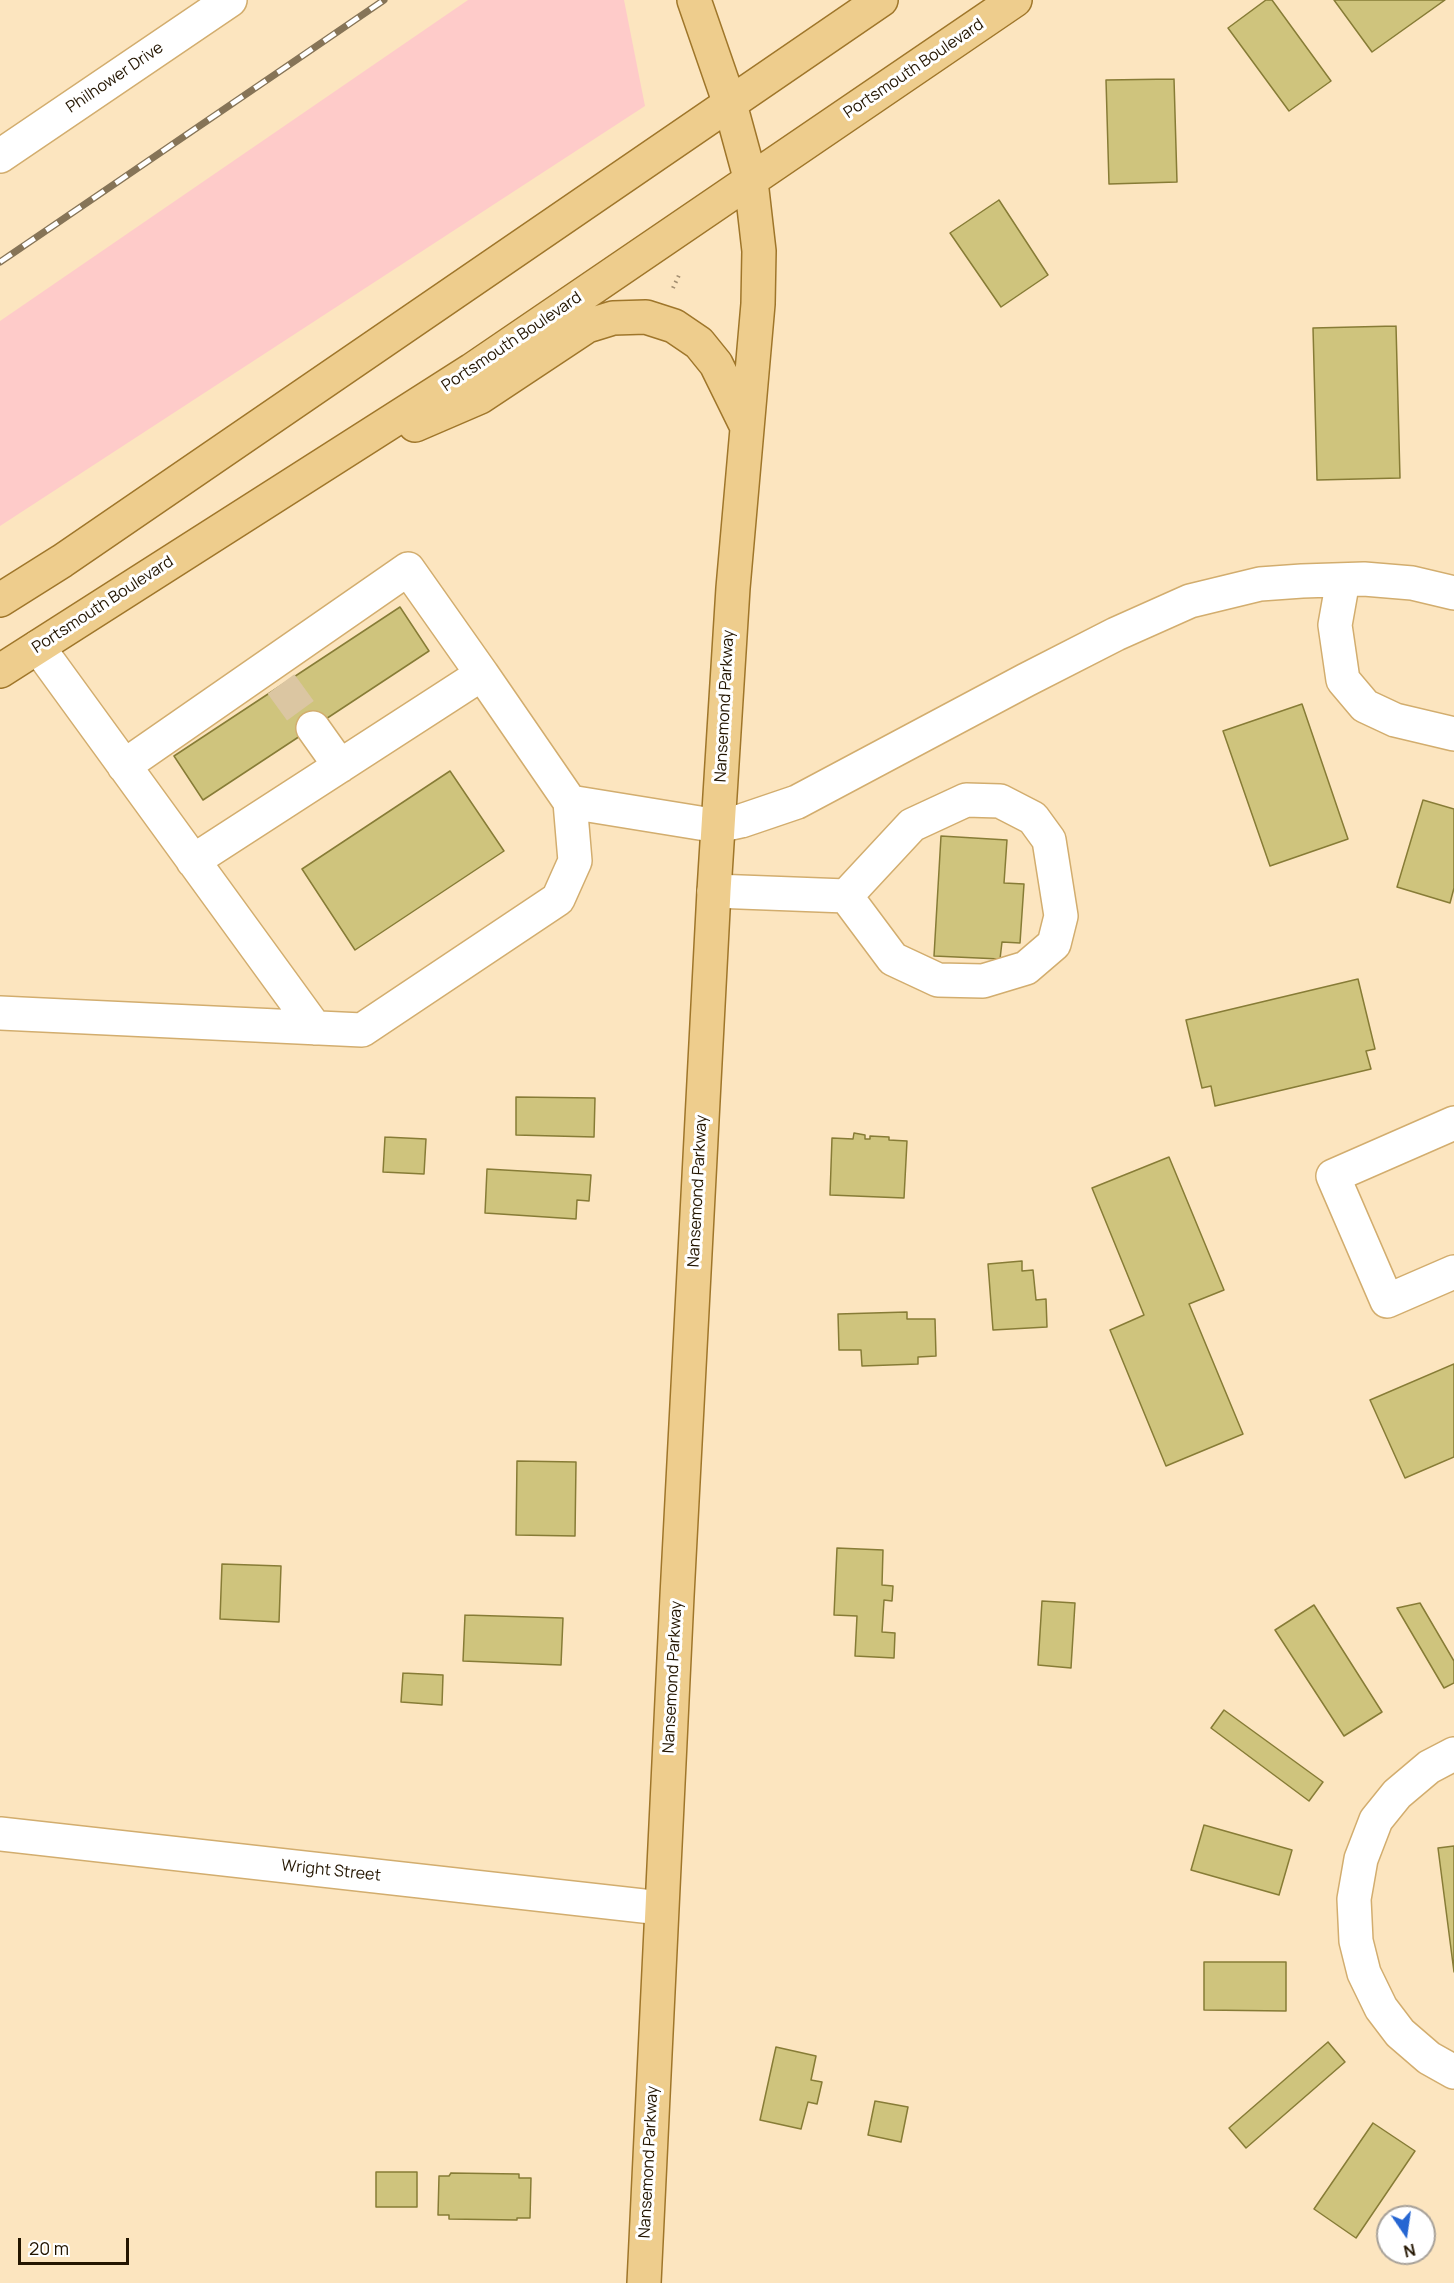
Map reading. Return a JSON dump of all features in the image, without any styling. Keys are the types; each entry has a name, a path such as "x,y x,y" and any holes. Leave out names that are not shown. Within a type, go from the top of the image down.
{"main road":[{"name":"Nansemond Parkway","path":"644,2283 714,891 733,588 758,304 759,251 751,181 730,104 694,0"},
{"path":"0,600 72,554 881,0"},
{"name":"Portsmouth Boulevard","path":"0,671 472,370 1015,0"},
{"path":"327,462 480,398 587,326 613,318 646,317 674,326 699,343 716,364 747,427"}],"street":[{"name":"Philhower Drive","path":"0,156 230,0"},
{"path":"0,1013 362,1030 558,898 575,861 570,802 408,570 275,675 124,766"},
{"path":"570,802 718,826 741,821 797,802 1026,680 1116,634 1190,601 1260,584 1364,579 1412,583 1454,594"},
{"path":"1343,580 1335,625 1343,680 1365,706 1395,720 1454,734"},
{"path":"38,647 315,1028"},
{"path":"194,861 482,675"},
{"path":"313,728 340,766"},
{"path":"714,891 846,896 912,825 966,800 1000,801 1033,818 1049,840 1061,916 1054,944 1026,968 983,981 938,980 892,959 846,896"},
{"path":"1454,1123 1333,1176 1387,1302 1454,1272"},
{"path":"1454,1754 1429,1767 1397,1794 1376,1820 1361,1859 1354,1899 1356,1941 1364,1973 1381,2008 1400,2033 1429,2058 1454,2072"},
{"name":"Wright Street","path":"0,1834 662,1908"}],"shaded area":[{"path":"468,0 624,0 645,106 0,526 0,321"}],"building":[{"path":"1266,0 1272,0 1331,81 1289,111 1228,28"},
{"path":"1334,0 1445,0 1372,52"},
{"path":"1174,79 1177,182 1109,184 1106,80"},
{"path":"999,200 1048,275 1001,307 950,233"},
{"path":"1396,326 1400,478 1317,480 1313,328"},
{"path":"400,607 429,651 203,800 174,756"},
{"path":"1302,704 1348,839 1270,866 1223,731"},
{"path":"450,771 504,851 355,950 302,869"},
{"path":"1423,800 1454,809 1454,888 1450,903 1397,887"},
{"path":"941,836 1007,840 1004,883 1024,884 1020,943 1002,942 1000,959 934,956"},
{"path":"1358,979 1375,1049 1366,1051 1371,1069 1215,1106 1211,1086 1202,1088 1186,1020"},
{"path":"516,1097 595,1098 594,1137 516,1135"},
{"path":"854,1133 865,1135 865,1139 870,1139 870,1136 907,1141 904,1198 830,1195 832,1138 853,1139"},
{"path":"385,1137 426,1139 424,1174 383,1172"},
{"path":"1169,1157 1224,1290 1189,1304 1243,1434 1166,1466 1110,1330 1144,1315 1092,1188"},
{"path":"487,1169 591,1175 589,1201 577,1200 576,1219 485,1213"},
{"path":"1022,1261 1022,1271 1033,1270 1036,1300 1046,1299 1047,1327 993,1330 988,1264"},
{"path":"907,1312 907,1319 935,1319 936,1356 918,1357 918,1364 862,1366 861,1350 839,1350 838,1314"},
{"path":"1454,1364 1454,1457 1405,1478 1370,1400"},
{"path":"517,1461 576,1462 575,1536 516,1535"},
{"path":"837,1548 883,1550 882,1585 893,1586 892,1601 884,1600 882,1632 895,1633 894,1658 855,1656 857,1616 834,1615"},
{"path":"222,1564 281,1566 279,1622 220,1619"},
{"path":"1042,1601 1075,1603 1071,1668 1038,1665"},
{"path":"1420,1603 1454,1661 1454,1683 1444,1688 1397,1608"},
{"path":"1314,1605 1382,1712 1344,1736 1275,1630"},
{"path":"465,1615 563,1618 561,1665 463,1661"},
{"path":"403,1673 443,1675 442,1705 401,1702"},
{"path":"1224,1710 1323,1782 1309,1801 1211,1728"},
{"path":"1204,1825 1292,1850 1279,1895 1191,1870"},
{"path":"1454,1846 1454,1972 1438,1848"},
{"path":"1204,1962 1286,1962 1286,2011 1204,2010"},
{"path":"1328,2042 1345,2062 1246,2148 1229,2128"},
{"path":"776,2047 816,2056 811,2080 822,2082 817,2104 808,2102 801,2129 760,2120"},
{"path":"875,2101 908,2107 901,2142 868,2135"},
{"path":"1373,2123 1415,2151 1378,2205 1376,2205 1376,2209 1356,2238 1314,2209"},
{"path":"376,2172 417,2172 417,2207 376,2207"},
{"path":"451,2173 519,2174 519,2178 531,2178 530,2218 517,2218 517,2220 449,2219 449,2215 438,2215 439,2176 449,2176"}],"tunnel":[{"path":"281,684 313,728"}],"railway":[{"path":"0,262 384,0"}]}
